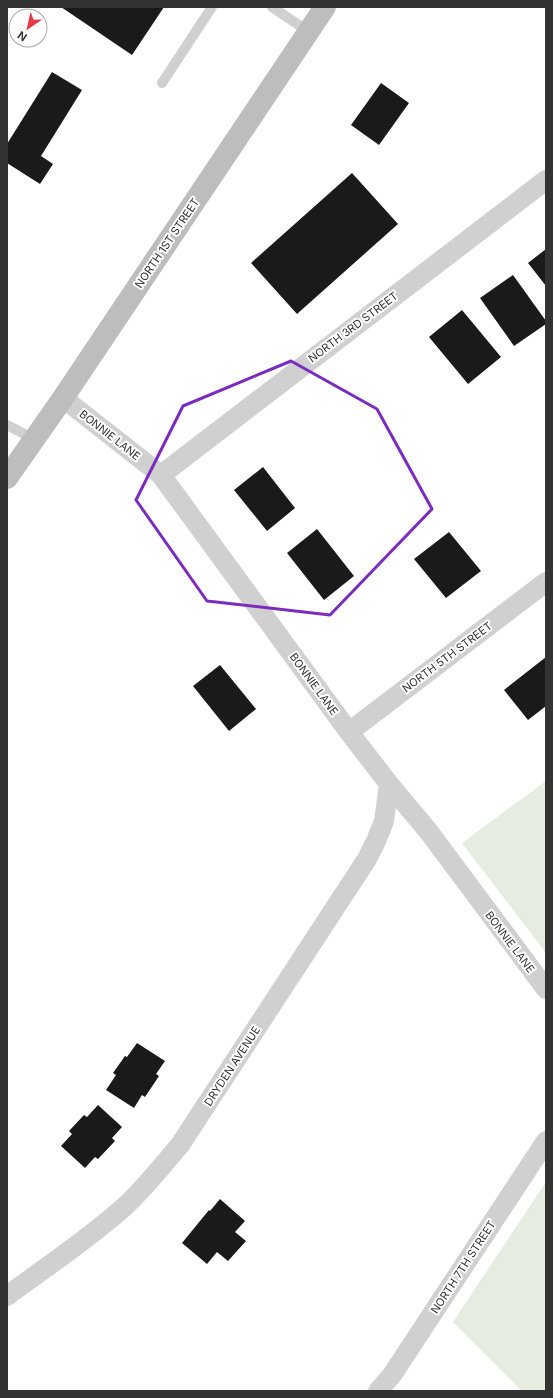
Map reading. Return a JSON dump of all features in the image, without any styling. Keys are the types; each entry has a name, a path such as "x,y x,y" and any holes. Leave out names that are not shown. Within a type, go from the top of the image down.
{"main road":[{"name":"NORTH 1ST STREET","path":"7,478 63,398 325,7"}],"street":[{"name":"NORTH 3RD STREET","path":"161,475 546,180"},
{"name":"BONNIE LANE","path":"63,398 161,475 349,732 389,784 429,832 546,989"},
{"name":"NORTH 5TH STREET","path":"349,732 546,582"},
{"name":"DRYDEN AVENUE","path":"7,1296 123,1207 154,1176 180,1145 367,859 384,821 389,784"},
{"name":"NORTH 7TH STREET","path":"378,1391 392,1375 546,1141"}],"lane":[{"path":"162,83 212,7"},
{"path":"272,7 309,32"},
{"path":"7,425 34,439"}],"highlighted area":[{"path":"291,361 377,409 432,509 330,615 207,601 136,500 183,406"}],"shaded area":[{"path":"546,781 546,953 462,843"},
{"path":"546,1182 546,1391 522,1391 453,1322"}],"building":[{"path":"61,7 164,7 132,55"},
{"path":"52,72 82,90 41,156 53,164 40,184 7,163 7,144"},
{"path":"381,83 409,103 379,145 351,125"},
{"path":"352,173 398,224 297,314 251,263"},
{"path":"546,249 546,286 528,263"},
{"path":"513,275 546,321 546,324 514,346 480,298"},
{"path":"462,310 501,357 468,384 429,337"},
{"path":"263,467 295,508 267,531 234,490"},
{"path":"317,529 354,576 324,600 287,553"},
{"path":"449,532 481,571 446,598 414,559"},
{"path":"546,657 546,706 528,720 504,690"},
{"path":"220,665 256,709 229,731 193,686"},
{"path":"137,1043 165,1061 156,1074 159,1076 145,1097 142,1095 134,1108 106,1090 116,1075 113,1073 125,1056 127,1057"},
{"path":"98,1105 122,1127 112,1138 115,1141 98,1159 95,1157 85,1168 61,1146 72,1134 69,1131 84,1115 87,1117"},
{"path":"220,1199 245,1221 235,1232 246,1241 228,1261 217,1252 207,1264 182,1243"}]}
